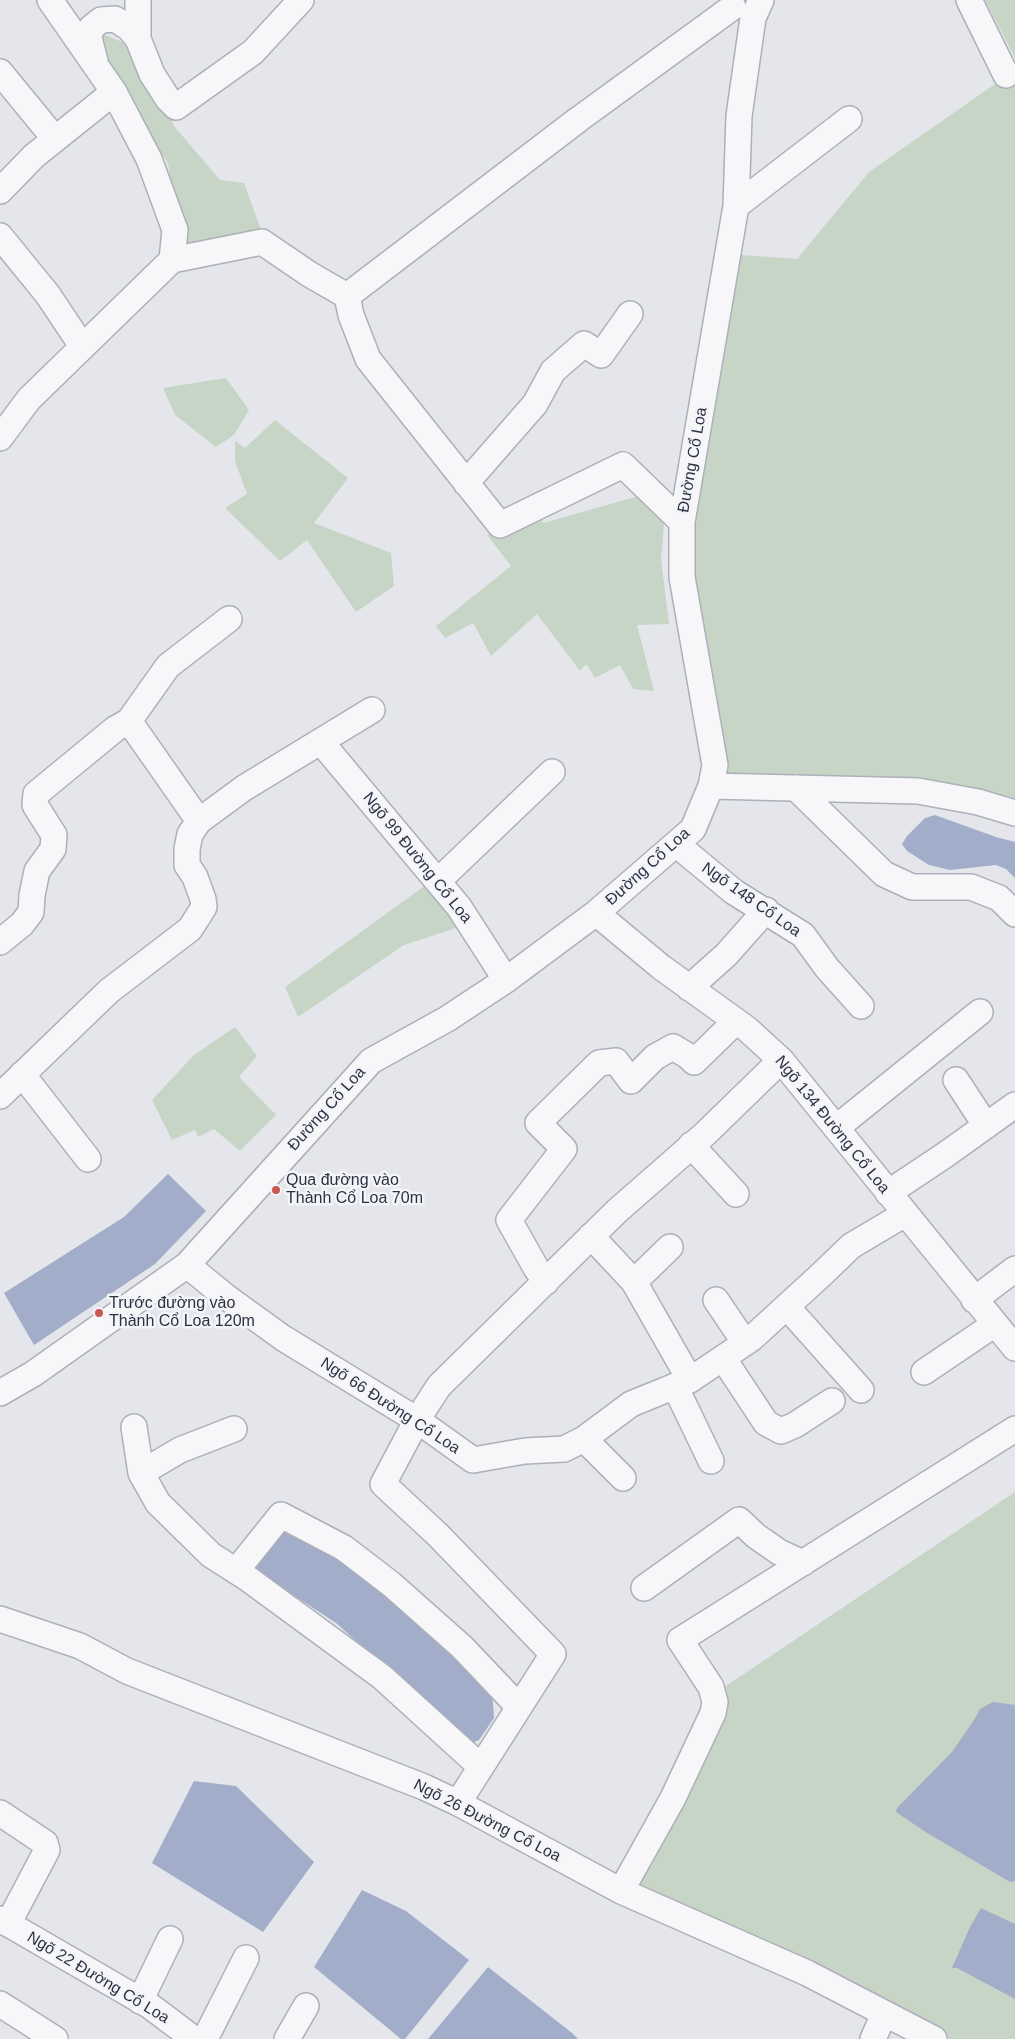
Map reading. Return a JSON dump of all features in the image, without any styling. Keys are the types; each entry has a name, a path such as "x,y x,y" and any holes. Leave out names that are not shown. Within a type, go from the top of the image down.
{"street":[{"path":"50,0 114,92 149,159 175,230 172,260"},
{"path":"138,0 138,39"},
{"path":"96,66 89,38 91,28 101,20 115,19 129,28 138,39 152,74 168,99 176,106 253,52 301,0"},
{"path":"969,0 1006,75"},
{"path":"347,296 579,118 743,6"},
{"name":"Đường Cổ Loa","path":"0,1393 33,1374 187,1265 371,1061 446,1019 506,980 596,914 693,829 712,786 715,765 682,577 682,522 736,206 743,6"},
{"path":"0,72 55,139"},
{"path":"0,191 34,156 114,92"},
{"path":"736,206 849,119"},
{"path":"0,236 8,263 48,295 82,346"},
{"path":"0,438 29,399 172,260 262,242 309,274 347,296 368,359 500,525 623,465 682,522"},
{"path":"466,483 535,404 553,371 584,344 601,355 630,314"},
{"path":"0,942 22,924 31,912 37,871 53,849 55,841 51,830 35,805 35,797 115,729 129,721 168,666 229,619"},
{"path":"0,1096 109,991 190,929 204,908 203,899 195,877 187,865 186,849 190,834 199,821 244,788 372,710"},
{"path":"129,721 199,821"},
{"name":"Ngõ 99 Đường Cổ Loa","path":"321,742 459,907 506,980"},
{"path":"438,881 552,772"},
{"path":"712,786 918,791 978,802 1015,813"},
{"path":"796,788 884,874 912,887 971,887 999,898 1015,914"},
{"name":"Ngõ 148 Cổ Loa","path":"676,844 734,892 804,935 827,968 861,1006"},
{"path":"690,988 726,955 766,910"},
{"name":"Ngõ 134 Đường Cổ Loa","path":"596,914 661,967 736,1021 781,1060 974,1300 1015,1348"},
{"path":"836,1128 980,1012"},
{"path":"546,1282 509,1220 564,1149 538,1123 599,1063 616,1061 631,1081 655,1057 673,1047 694,1062 736,1021"},
{"path":"458,1803 553,1654 438,1535 383,1484 417,1420 439,1386 617,1210 691,1146 781,1060"},
{"path":"22,1074 88,1159"},
{"path":"956,1080 986,1126"},
{"path":"888,1193 1015,1105"},
{"path":"691,1146 736,1194"},
{"name":"Ngõ 66 Đường Cổ Loa","path":"187,1265 225,1296 283,1338 417,1420 473,1460 525,1451 555,1450 575,1445 631,1404 682,1383 745,1343 851,1246 905,1214"},
{"path":"592,1236 634,1282 682,1383 711,1461"},
{"path":"634,1282 670,1247"},
{"path":"974,1300 1015,1269"},
{"path":"716,1300 745,1343"},
{"path":"787,1306 861,1390"},
{"path":"924,1372 994,1324"},
{"path":"723,1358 766,1423 781,1431 795,1425 832,1401"},
{"path":"134,1427 141,1472 158,1503 211,1555 323,1632 382,1677 481,1767"},
{"path":"141,1472 180,1450 234,1429"},
{"path":"621,1891 673,1798 713,1713 715,1702 711,1686 680,1640 1015,1429"},
{"path":"584,1439 623,1478"},
{"path":"236,1571 281,1515 344,1548 391,1584 462,1647 519,1707"},
{"path":"644,1588 739,1520 756,1536 779,1552 804,1563"},
{"name":"Ngõ 26 Đường Cổ Loa","path":"0,1619 80,1646 128,1671 424,1787 458,1803 621,1891 806,1973 934,2039"},
{"path":"0,1813 45,1843 47,1850 4,1921"},
{"name":"Ngõ 22 Đường Cổ Loa","path":"4,1921 140,2001 194,2039"},
{"path":"140,2001 170,1939"},
{"path":"205,2039 246,1958"},
{"path":"0,2004 55,2039"},
{"path":"287,2039 306,2006"},
{"path":"873,2039 884,2014"}],"green space":[{"path":"985,0 1015,0 1015,58"},
{"path":"100,33 135,47 174,126 220,180 244,183 262,233 182,250 168,163 120,95"},
{"path":"1015,70 1015,814 918,791 711,786 682,577 728,254 797,259 869,172"},
{"path":"226,378 249,410 234,435 216,447 175,415 163,388"},
{"path":"275,420 348,478 314,523 391,553 394,586 356,612 307,540 280,561 225,508 247,494 235,461 235,441 245,448"},
{"path":"639,496 665,513 661,559 669,624 637,625 654,691 633,689 620,665 595,678 586,664 580,671 537,614 491,656 473,623 445,638 436,626 511,566 487,535 539,515 543,523"},
{"path":"430,882 462,926 404,945 298,1017 285,987"},
{"path":"235,1027 257,1056 239,1077 276,1115 240,1151 214,1129 198,1137 195,1130 172,1140 152,1100 194,1055"},
{"path":"1015,1492 1015,2039 933,2039 621,1891 714,1694"}],"water":[{"path":"935,815 1015,842 1015,878 1006,869 996,865 950,870 929,865 907,851 902,844 907,836 925,818"},
{"path":"168,1174 206,1211 155,1264 34,1345 4,1293 124,1217"},
{"path":"281,1522 351,1560 492,1689 494,1718 479,1740 472,1743 467,1740 336,1623 246,1564"},
{"path":"993,1702 1015,1705 1015,1881 1010,1882 924,1831 896,1812 897,1808 952,1752 980,1709"},
{"path":"194,1781 236,1786 314,1862 263,1932 152,1863"},
{"path":"362,1890 406,1911 469,1960 405,2039 401,2039 314,1967"},
{"path":"981,1908 1015,1924 1015,1999 957,1968 952,1968 970,1927"},
{"path":"488,1967 572,2033 578,2039 428,2039"}],"place":[{"name":"Qua đường vào Thành Cổ Loa 70m","path":"276,1190"},
{"name":"Trước đường vào Thành Cổ Loa 120m","path":"99,1313"}]}
